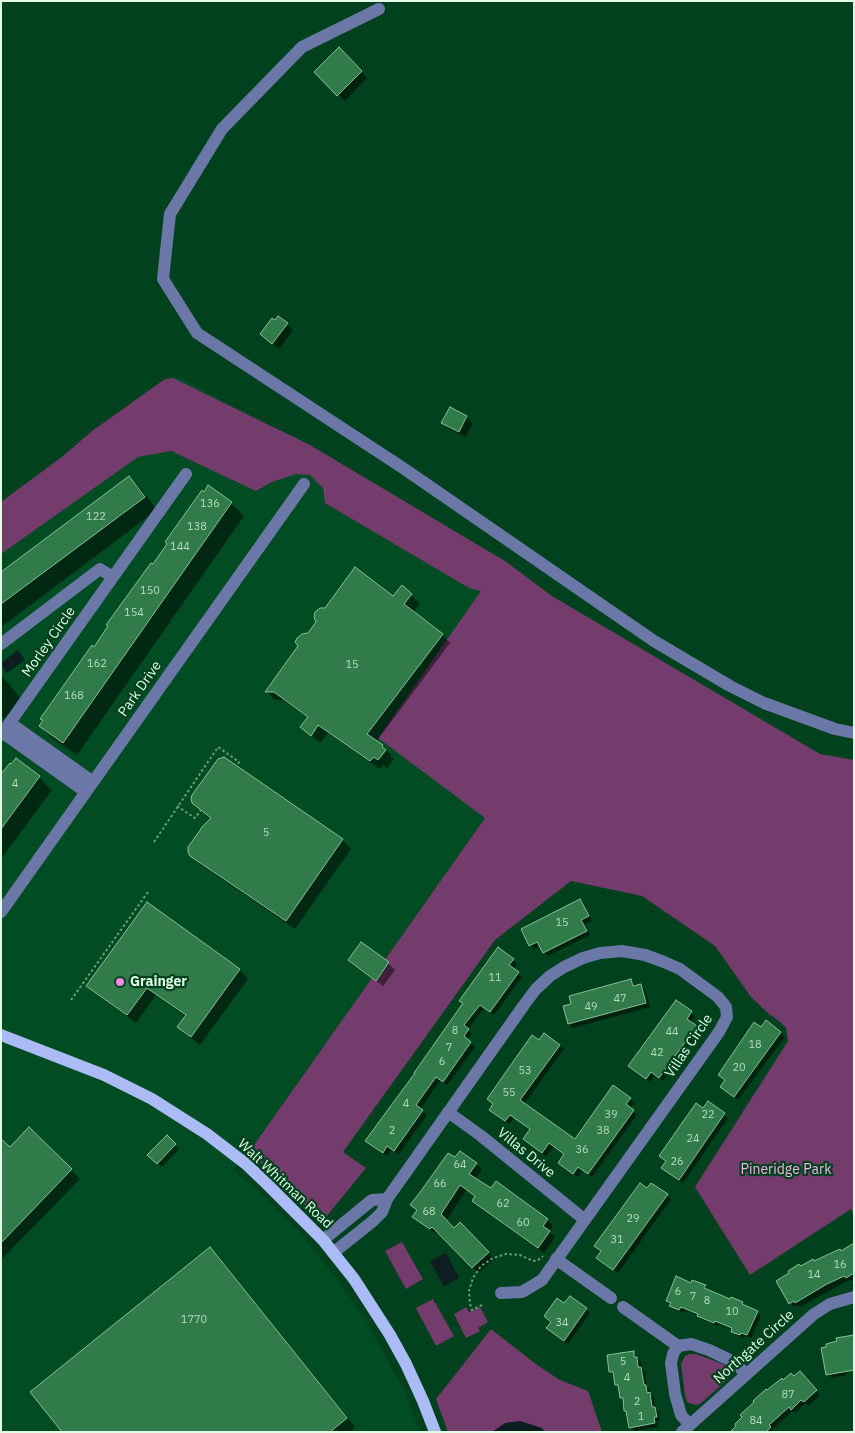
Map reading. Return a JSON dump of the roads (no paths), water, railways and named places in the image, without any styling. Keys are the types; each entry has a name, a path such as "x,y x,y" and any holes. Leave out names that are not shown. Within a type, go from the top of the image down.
{"main road":[{"name":"Walt Whitman Road","path":"1,1035 104,1075 152,1099 181,1116 246,1164 323,1240 354,1279 406,1364 435,1432"}],"street":[{"path":"379,9 302,47 222,129 170,214 163,279 198,333 403,468 654,642 730,686 764,703 835,730 854,733"},
{"name":"Morley Circle","path":"89,787 5,730 186,474"},
{"name":"Park Drive","path":"1,912 304,484"},
{"name":"Morley Circle","path":"1,644 100,569 113,578"},
{"name":"Villas Circle","path":"334,1253 374,1221 382,1212 387,1199 448,1112 536,989 550,976 564,966 600,953 622,951 645,955 680,969 718,997 726,1007 727,1017 719,1032 585,1220 552,1255 542,1280 522,1292 501,1293"},
{"name":"Villas Drive","path":"448,1112 480,1135 585,1220"},
{"path":"323,1240 372,1200 387,1199"},
{"path":"552,1255 611,1298"},
{"name":"Northgate Circle","path":"686,1428 814,1314 830,1304 854,1297"},
{"path":"623,1307 678,1346 691,1344 709,1350 734,1362 746,1374"},
{"path":"678,1346 673,1354 671,1363 674,1394 686,1428"}],"place":[{"name":"Grainger","path":"120,982"}],"park label":[{"name":"Pineridge Park","path":"786,1170"}]}
